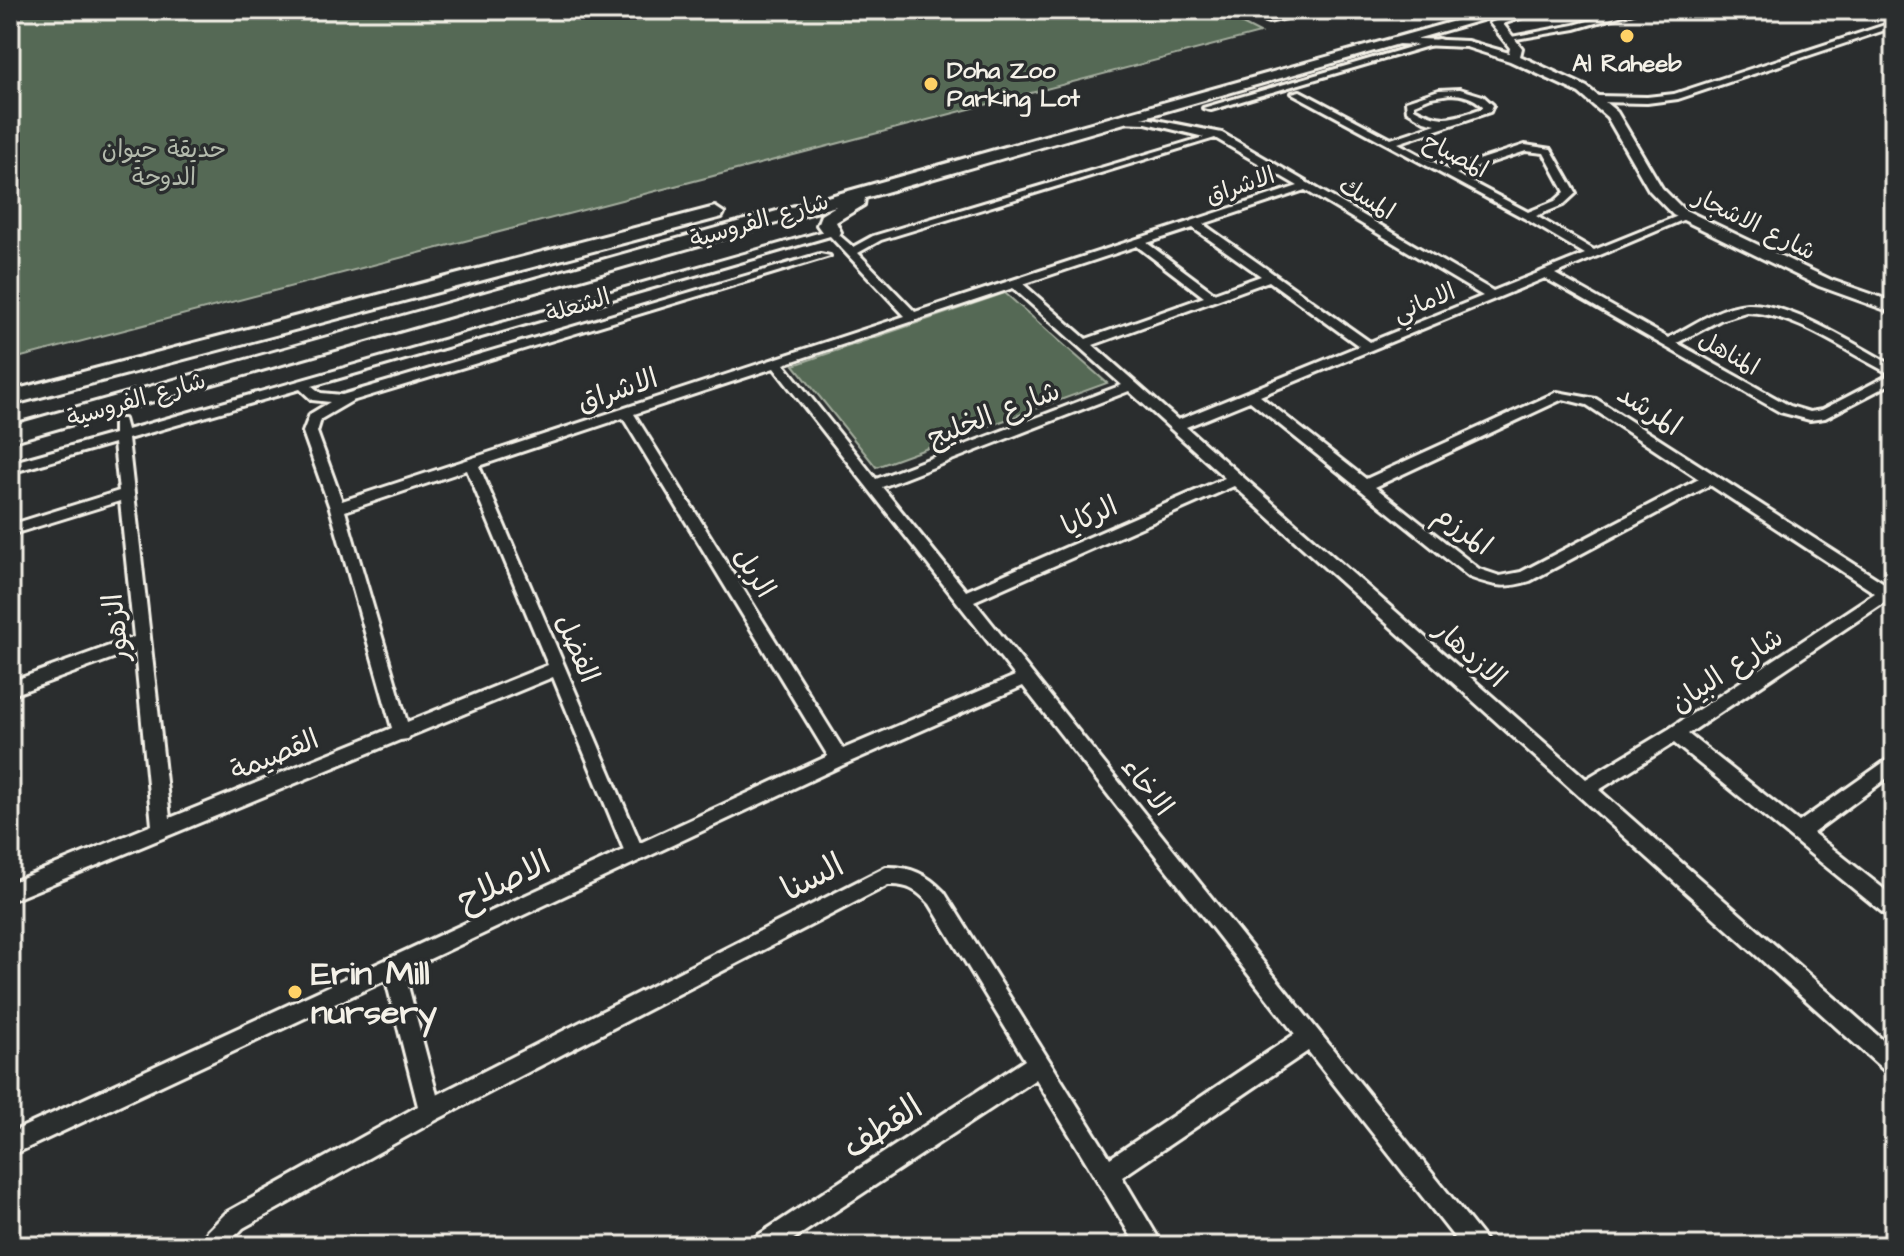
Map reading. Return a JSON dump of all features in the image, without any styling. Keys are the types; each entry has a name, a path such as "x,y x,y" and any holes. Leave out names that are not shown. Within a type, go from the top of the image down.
{"highway":[{"name":"شارع الفروسية","path":"825,185 1456,10"},
{"name":"شارع الفروسية","path":"10,434 1117,120 1211,111 1397,41 1506,15"},
{"path":"830,230 828,219 895,182"},
{"name":"شارع الفروسية","path":"10,398 740,207"},
{"path":"10,442 119,429 436,324 466,311 481,300"},
{"path":"10,408 323,316"}],"street":[{"path":"1236,10 1268,20 1320,10"},
{"name":"شارع الفروسية","path":"1506,15 1538,10"},
{"path":"1510,38 1575,27 1636,10"},
{"path":"1886,10 1894,13"},
{"path":"1506,15 1496,25 1516,48 1514,58"},
{"path":"1397,41 1467,44 1514,58 1602,104 1644,108 1894,24"},
{"path":"1211,111 1441,41"},
{"path":"1211,111 1297,93 1404,63"},
{"path":"1391,142 1431,123 1447,123 1487,110 1488,105 1478,96 1450,91 1409,103 1410,109 1431,123"},
{"name":"المصباح","path":"1297,93 1528,216 1594,255"},
{"name":"شارع الاشجار","path":"1602,104 1656,190 1670,205 1825,283 1894,308"},
{"path":"852,252 877,238 1219,135 1211,111"},
{"name":"المسك","path":"1117,120 1156,120 1202,134 1219,135 1494,297"},
{"path":"1448,173 1525,148 1548,151 1571,193 1564,201 1528,216"},
{"name":"الاشراق","path":"337,508 1308,186"},
{"name":"الاماني","path":"1176,426 1687,216"},
{"path":"1194,223 1370,348"},
{"path":"10,468 119,429 302,384 830,230 912,316"},
{"path":"1138,242 1213,298"},
{"path":"769,250 783,268"},
{"name":"الشعلة","path":"402,734 310,424 323,410 347,398 824,256"},
{"name":"المناهل","path":"1548,275 1785,409 1810,416 1825,414 1894,374"},
{"path":"1084,344 1270,277"},
{"name":"الازدهار","path":"1014,282 1894,1064"},
{"path":"1666,343 1743,308 1758,307 1782,314 1894,374"},
{"name":"الاخاء","path":"776,362 1476,1246"},
{"name":"الشعلة","path":"302,384 317,397 347,398"},
{"name":"شارع الخليج","path":"873,485 1130,386"},
{"name":"المرشد","path":"1366,485 1562,395 1591,402 1891,590"},
{"name":"المرزم","path":"1252,396 1474,573 1499,582 1525,577 1710,479"},
{"name":"الربل","path":"626,411 839,759"},
{"name":"الزهور","path":"119,429 162,829"},
{"name":"الفضل","path":"471,463 635,854"},
{"name":"الركايا","path":"963,599 1236,479"},
{"path":"10,530 126,494"},
{"name":"شارع البيان","path":"1586,789 1675,734 1891,590"},
{"path":"10,689 143,640"},
{"name":"القصيمة","path":"10,892 558,668"},
{"name":"الاصلاح","path":"10,1145 839,759 1026,678"},
{"path":"1675,734 1894,909"},
{"path":"1799,832 1894,763"},
{"name":"السنا","path":"214,1246 216,1239 235,1220 430,1111 886,876 903,875 923,881 937,898 1151,1246"},
{"path":"393,967 430,1111"},
{"path":"1107,1173 1310,1037"},
{"name":"القطف","path":"762,1246 1040,1063"}],"green space":[{"name":"حديقة حيوان الدوحة","path":"10,10 1215,10 1260,33 10,360"},
{"path":"1005,293 1107,383 876,467 794,365"}],"place":[{"name":"Al Raheeb","path":"1627,36"},
{"name":"Doha Zoo Parking Lot","path":"931,84"},
{"name":"Erin Mill nursery","path":"295,992"}]}
